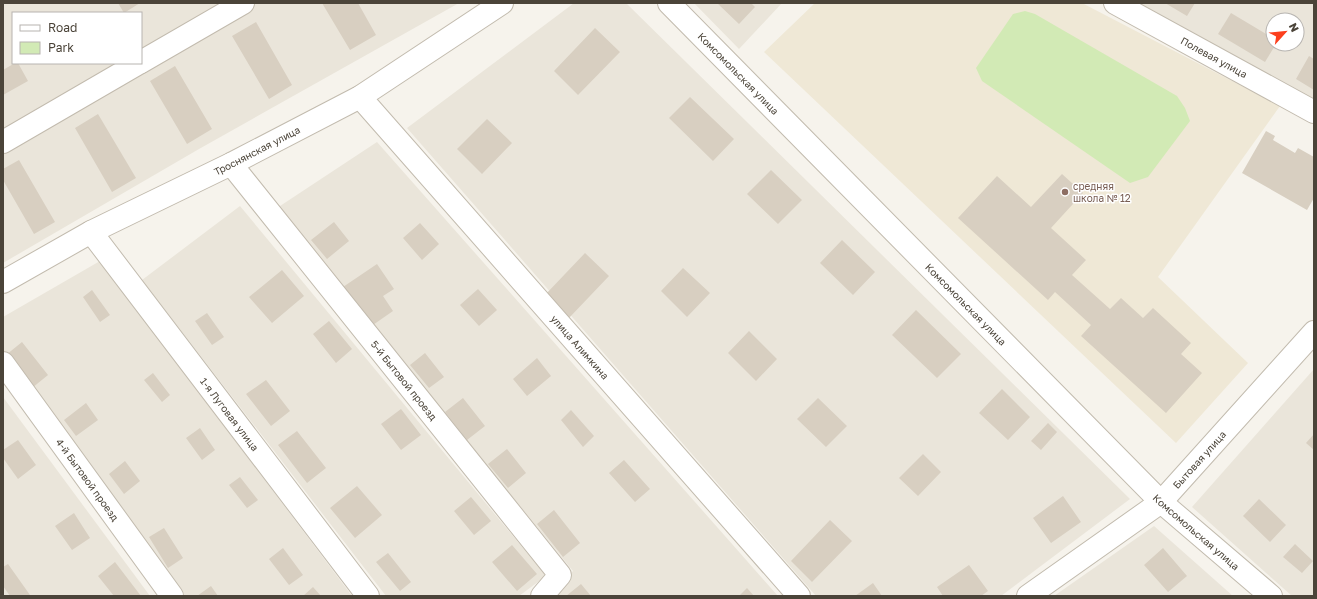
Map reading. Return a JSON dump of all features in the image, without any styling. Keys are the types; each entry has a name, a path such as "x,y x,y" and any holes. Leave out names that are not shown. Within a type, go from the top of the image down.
{"street":[{"path":"142,61 243,3"},
{"name":"Троснянская улица","path":"3,282 91,232 231,164 360,97 502,3"},
{"name":"Комсомольская улица","path":"669,3 1161,502 1271,596"},
{"name":"Полевая улица","path":"1115,3 1314,112"},
{"path":"3,142 137,64"},
{"name":"улица Алимкина","path":"360,97 799,596"},
{"name":"5-й Бытовой проезд","path":"231,164 560,576 542,596"},
{"name":"1-я Луговая улица","path":"91,232 368,596"},
{"name":"Бытовая улица","path":"1028,596 1161,502 1314,332"},
{"name":"4-й Бытовой проезд","path":"3,363 172,596"}],"shaded area":[{"path":"3,3 459,3 199,149 3,263"},
{"path":"574,3 626,3 1130,499 1001,596 816,596 407,128"},
{"path":"694,3 782,3 739,49"},
{"name":"средняя школа № 12","path":"815,3 1082,3 1280,106 1158,277 1248,363 1176,443 764,52"},
{"path":"1125,3 1314,3 1314,110"},
{"path":"377,142 778,596 549,596 573,571 277,208"},
{"path":"240,206 546,576 519,596 386,596 142,280"},
{"path":"100,261 352,596 185,596 3,350 3,317"},
{"path":"1314,369 1314,596 1292,596 1192,507"},
{"path":"3,397 150,596 4,596"},
{"path":"1154,526 1233,596 1054,596"}],"green space":[{"path":"1025,11 1035,14 1177,96 1185,108 1190,121 1148,177 1130,183 982,81 976,68 1013,14"}],"building":[{"path":"118,3 140,3 126,12 123,12"},
{"path":"322,3 358,3 376,35 350,50"},
{"path":"717,3 751,3 755,7 739,24"},
{"path":"1165,3 1195,3 1187,16"},
{"path":"1231,13 1265,33 1265,52 1271,52 1265,62 1218,34"},
{"path":"256,22 292,85 269,99 232,36"},
{"path":"595,28 620,52 578,95 554,71"},
{"path":"1309,56 1314,59 1314,90 1296,79"},
{"path":"13,64 19,64 28,81 3,95 3,70"},
{"path":"175,66 212,129 187,144 150,81"},
{"path":"690,97 734,139 713,161 669,118"},
{"path":"98,114 136,178 112,192 75,128"},
{"path":"487,119 512,143 482,174 457,149"},
{"path":"1266,131 1275,136 1273,140 1295,153 1298,148 1314,157 1314,198 1307,210 1242,173"},
{"path":"19,160 55,222 34,234 3,180 3,169"},
{"path":"771,170 802,200 778,224 747,194"},
{"path":"1062,174 1083,193 1051,228 1086,260 1072,275 1110,309 1121,298 1143,318 1153,308 1191,343 1181,354 1202,373 1166,413 1081,336 1091,325 1055,292 1048,300 958,218 997,176 1031,207"},
{"path":"334,222 349,241 327,259 311,240"},
{"path":"420,223 439,244 422,260 403,238"},
{"path":"842,240 875,272 853,295 820,263"},
{"path":"585,253 609,276 569,318 545,295"},
{"path":"377,264 394,289 383,296 393,311 370,327 343,287"},
{"path":"683,268 710,293 687,317 661,291"},
{"path":"282,270 304,296 272,323 249,297"},
{"path":"478,289 497,310 479,326 460,305"},
{"path":"92,290 110,315 100,322 83,297"},
{"path":"916,310 961,354 937,378 892,335"},
{"path":"207,313 224,337 212,345 195,321"},
{"path":"329,321 352,349 336,363 313,334"},
{"path":"749,331 777,359 756,381 728,353"},
{"path":"22,342 48,375 32,388 6,355"},
{"path":"425,353 444,377 429,388 410,365"},
{"path":"537,358 551,376 527,396 513,379"},
{"path":"153,373 170,395 162,402 144,380"},
{"path":"266,380 290,411 271,426 246,394"},
{"path":"1002,389 1030,417 1008,440 979,413"},
{"path":"463,398 485,426 467,440 445,412"},
{"path":"818,398 847,426 826,447 797,419"},
{"path":"86,403 98,420 76,436 64,420"},
{"path":"401,409 421,435 401,450 381,424"},
{"path":"571,410 594,436 583,447 561,420"},
{"path":"1048,423 1057,432 1041,450 1031,441"},
{"path":"200,428 215,450 202,460 186,438"},
{"path":"297,431 326,468 307,483 278,445"},
{"path":"1314,434 1314,450 1306,443"},
{"path":"18,440 36,465 18,479 3,458 3,450"},
{"path":"507,449 526,473 508,488 488,464"},
{"path":"923,454 941,472 918,496 899,478"},
{"path":"624,460 650,489 635,502 609,473"},
{"path":"125,461 140,481 124,494 109,474"},
{"path":"240,477 258,500 247,508 229,485"},
{"path":"357,486 382,515 355,538 330,508"},
{"path":"1063,496 1081,522 1051,543 1033,518"},
{"path":"471,497 491,521 474,535 454,511"},
{"path":"1259,499 1286,525 1270,542 1243,516"},
{"path":"554,510 580,543 563,557 537,524"},
{"path":"74,513 90,538 72,550 55,526"},
{"path":"830,520 852,541 812,582 791,561"},
{"path":"164,528 183,558 168,568 149,537"},
{"path":"1295,544 1313,561 1302,573 1283,557"},
{"path":"512,545 537,574 517,591 492,562"},
{"path":"283,548 303,575 289,585 269,559"},
{"path":"1163,548 1187,576 1168,592 1144,565"},
{"path":"388,553 411,582 400,591 376,562"},
{"path":"115,562 141,596 114,596 98,576"},
{"path":"8,564 30,595 29,596 10,596 3,586 3,567"},
{"path":"969,565 988,591 981,596 943,596 937,587"},
{"path":"873,583 882,596 855,596"},
{"path":"581,584 591,596 566,596"},
{"path":"211,586 218,596 197,596"},
{"path":"313,587 321,596 303,596"},
{"path":"747,588 754,596 739,596"}],"place":[{"name":"средняя школа № 12","path":"1065,192"}]}
